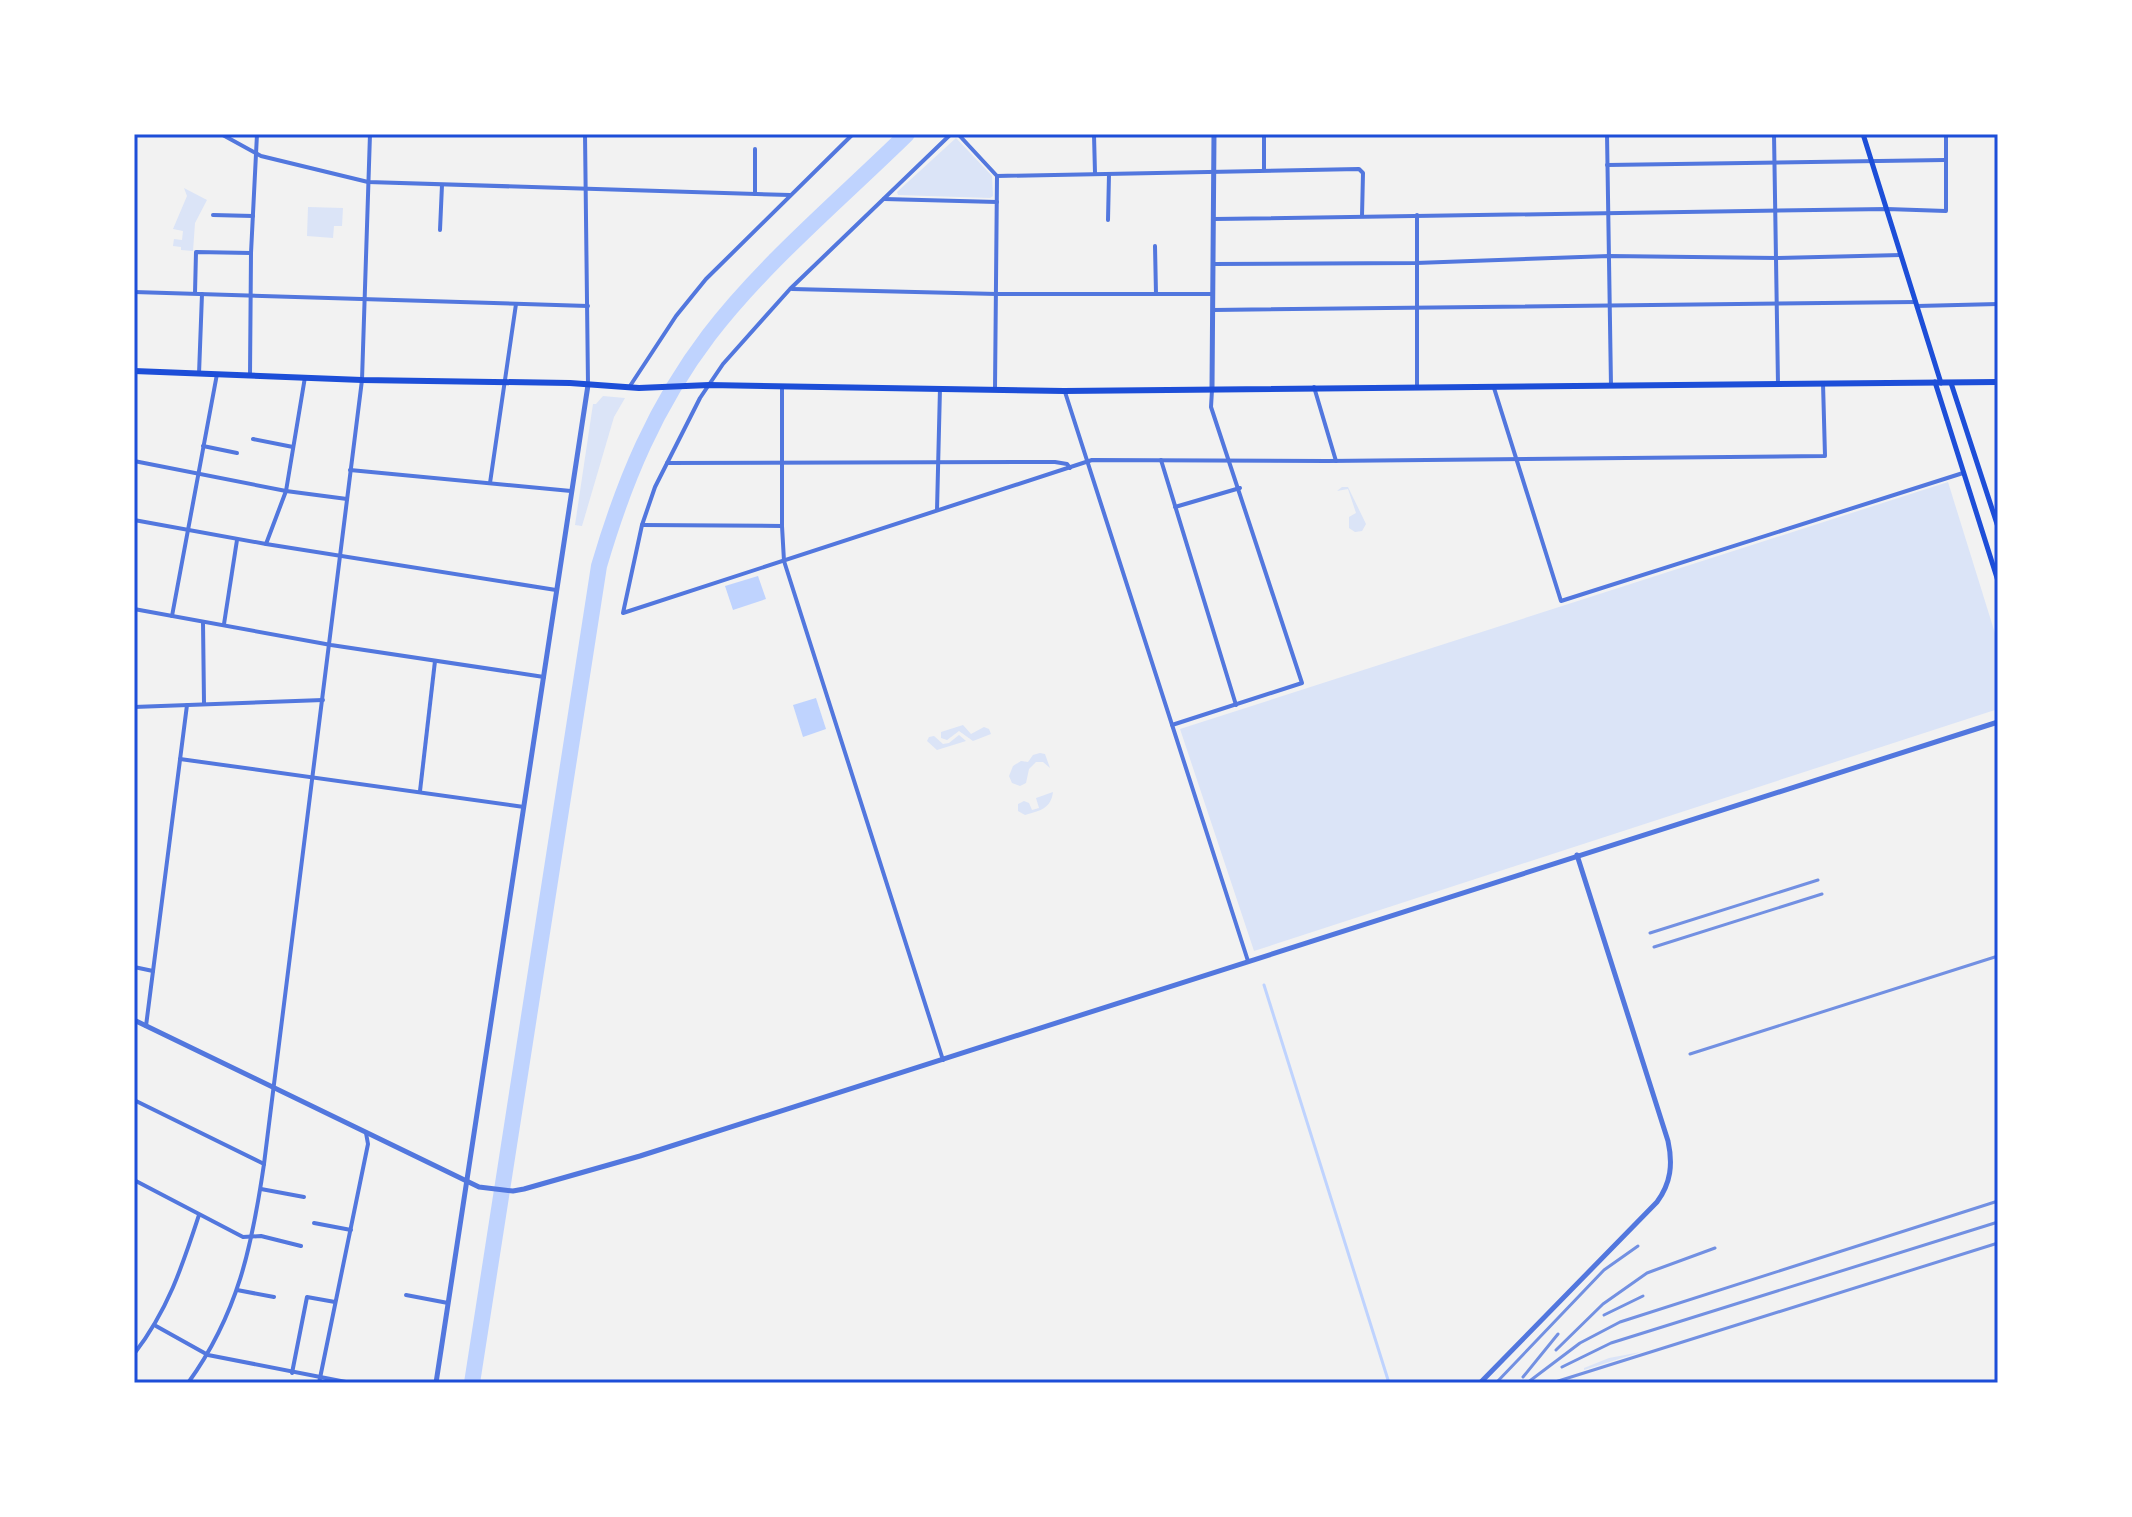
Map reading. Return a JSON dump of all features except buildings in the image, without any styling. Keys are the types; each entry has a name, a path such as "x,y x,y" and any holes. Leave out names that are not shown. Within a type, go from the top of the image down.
{"main road":[{"path":"1863,134 1998,581"},
{"path":"134,371 362,380 505,381 628,388 709,385 1064,391 1998,382"},
{"path":"1951,383 1998,527"}],"street":[{"path":"221,134 255,153 368,182 790,195"},
{"path":"250,376 251,253 257,134"},
{"path":"188,1383 208,1355 237,1290 253,1237 261,1189 362,380 370,134"},
{"path":"436,1383 588,385 585,134"},
{"path":"628,388 676,316 706,279 853,134"},
{"path":"951,134 790,289 741,342 709,385 666,463 642,525 623,613 1086,462 1825,456 1823,383"},
{"path":"958,134 997,176 995,389"},
{"path":"1172,725 1302,683 1211,407 1214,134"},
{"path":"1264,134 1264,170"},
{"path":"1607,134 1611,386"},
{"path":"1774,134 1778,384"},
{"path":"1214,219 1887,209 1946,211 1946,134"},
{"path":"1094,135 1095,173"},
{"path":"755,149 755,194"},
{"path":"1607,165 1946,160"},
{"path":"997,176 1359,169 1363,173 1362,216"},
{"path":"1108,220 1109,173"},
{"path":"440,230 442,185"},
{"path":"884,199 997,202"},
{"path":"213,215 253,216"},
{"path":"1417,215 1417,387"},
{"path":"1155,246 1156,294"},
{"path":"195,293 196,252 251,253"},
{"path":"1213,264 1416,263 1609,256 1777,258 1901,255"},
{"path":"790,289 997,294 1213,294"},
{"path":"134,292 588,306"},
{"path":"199,374 202,294"},
{"path":"1213,310 1778,303 1998,304"},
{"path":"490,483 516,304"},
{"path":"172,616 217,374"},
{"path":"266,544 286,491 305,377"},
{"path":"782,387 784,561 943,1060"},
{"path":"1314,387 1336,461"},
{"path":"1494,387 1561,601 1963,473"},
{"path":"937,511 940,388"},
{"path":"1064,391 1248,961"},
{"path":"253,439 293,447"},
{"path":"203,446 237,453"},
{"path":"1161,460 1236,705"},
{"path":"134,461 286,491 347,499"},
{"path":"666,463 1063,462 1070,468"},
{"path":"350,470 571,491"},
{"path":"1175,507 1240,488"},
{"path":"134,520 558,590"},
{"path":"642,525 782,526"},
{"path":"224,624 237,539"},
{"path":"134,609 331,645 544,677"},
{"path":"203,622 204,703"},
{"path":"420,791 435,661"},
{"path":"134,707 324,700"},
{"path":"146,1026 187,705"},
{"path":"134,1020 484,1189 524,1189 943,1060 1998,722"},
{"path":"180,759 524,807"},
{"path":"1480,1383 1657,1202 1670,1176 1668,1141 1577,855"},
{"path":"134,967 153,971"},
{"path":"134,1100 264,1164"},
{"path":"320,1381 368,1144 366,1133"},
{"path":"134,1180 243,1237 301,1246"},
{"path":"261,1189 304,1197"},
{"path":"134,1354 156,1326 172,1294 199,1215"},
{"path":"314,1223 351,1230"},
{"path":"237,1290 274,1297"},
{"path":"406,1295 448,1303"},
{"path":"292,1373 307,1297 336,1302"},
{"path":"156,1326 208,1355 320,1381 351,1383"}],"shaded area":[{"path":"956,138 992,176 993,196 898,195 897,192"},
{"path":"184,188 207,200 195,223 193,251 173,246 174,239 182,240 183,231 173,229 187,196"},
{"path":"308,207 343,208 342,226 334,226 333,238 307,236"},
{"path":"603,396 625,398 614,417 582,526 575,525 593,404"},
{"path":"1948,482 1998,643 1998,709 1254,951 1180,729"},
{"path":"1348,487 1366,524 1362,531 1355,532 1349,528 1349,517 1356,513 1348,489 1337,491"},
{"path":"963,725 971,734 984,727 991,734 973,741 959,731 947,740 941,738 941,732"},
{"path":"959,735 966,741 937,750 927,741 934,736 943,744"},
{"path":"1045,754 1050,768 1043,762 1036,762 1029,769 1026,783 1020,786 1012,783 1009,776 1013,766 1021,761 1028,762 1033,755"},
{"path":"1053,792 1044,808 1025,815 1018,811 1018,804 1024,801 1029,803 1032,810 1039,808 1036,798"},
{"path":"1641,1352 1584,1370 1609,1358"}],"water":[{"path":"758,576 766,599 733,610 725,586"},
{"path":"816,698 826,729 803,737 793,705"}],"waterway":[{"path":"472,1383 599,566 619,504 657,417 709,335 779,256 907,134"},
{"path":"1264,985 1389,1383"}],"railway":[{"path":"1650,933 1818,880"},
{"path":"1654,947 1822,894"},
{"path":"1690,1054 1998,956"},
{"path":"1527,1383 1580,1343 1620,1322 1998,1201"},
{"path":"1562,1367 1611,1343 1998,1222"},
{"path":"1552,1383 1998,1243"},
{"path":"1496,1383 1604,1270 1638,1246"},
{"path":"1556,1350 1603,1304 1647,1273 1715,1248"},
{"path":"1604,1315 1643,1296"},
{"path":"1523,1377 1558,1334"}]}
